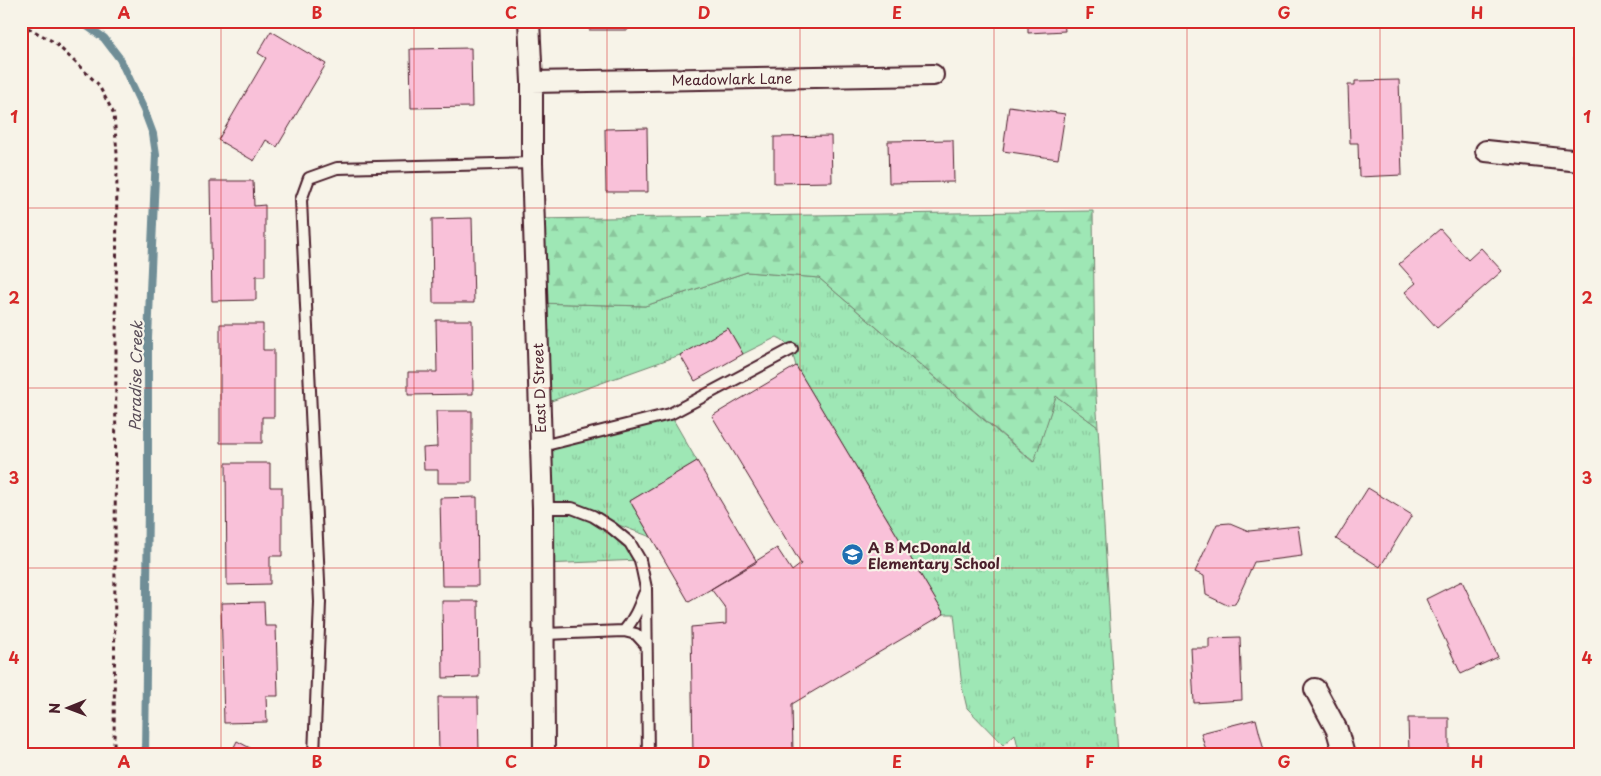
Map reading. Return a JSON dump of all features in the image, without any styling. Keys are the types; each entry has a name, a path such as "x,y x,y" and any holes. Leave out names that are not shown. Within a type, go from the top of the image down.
{"street":[{"name":"East D Street","path":"529,21 544,508 544,755"},
{"name":"Meadowlark Lane","path":"532,82 933,76"},
{"path":"1486,152 1580,162"},
{"path":"1315,689 1337,730 1344,755"}],"lane":[{"path":"314,755 320,602 301,200 309,178 337,168 532,163"},
{"path":"542,446 670,414 792,349"},
{"path":"544,508 572,508 593,516 612,528 630,543 640,560 646,588 648,755"},
{"path":"624,631 637,612 646,588"},
{"path":"544,634 624,631 636,634 646,645"}],"path":[{"path":"21,24 54,42 98,84 114,114 117,164 114,755"}],"green space":[{"path":"1093,211 1095,381 1098,427 1056,396 1034,462 819,278 747,272 645,306 536,303 534,219"},
{"path":"747,272 819,278 1033,462 1056,396 1098,427 1118,755 977,755 977,749 1018,747 1015,734 1003,745 967,708 962,687 954,614 944,614 796,366 790,349 782,339 777,337 743,354 728,328 680,355 540,405 536,303 645,306"},
{"path":"670,414 697,461 630,501 651,537 597,517 612,528 640,560 544,564 542,446"}],"building":[{"path":"433,21 470,21 470,25 433,25"},
{"path":"589,21 629,21 628,30 589,30"},
{"path":"710,21 773,21 773,22 710,23"},
{"path":"1028,21 1064,21 1065,31 1028,33"},
{"path":"271,31 326,64 277,147 266,140 254,161 218,140 266,58 258,53"},
{"path":"471,48 472,107 411,108 410,49"},
{"path":"1574,48 1580,48 1580,97 1575,97"},
{"path":"1399,80 1402,175 1359,177 1358,143 1350,143 1348,85 1355,85 1355,81"},
{"path":"1009,106 1065,114 1058,159 1003,151"},
{"path":"647,128 648,192 606,192 605,129"},
{"path":"831,136 832,182 774,183 774,137"},
{"path":"953,140 954,182 889,183 888,141"},
{"path":"210,181 253,181 254,206 265,205 265,276 256,276 256,300 212,301"},
{"path":"472,218 474,303 433,303 432,219"},
{"path":"1440,229 1468,260 1481,248 1502,271 1437,328 1405,292 1416,283 1399,264"},
{"path":"436,320 472,320 473,394 408,395 408,372 437,372"},
{"path":"220,324 263,324 263,350 274,350 274,417 262,417 262,443 220,443"},
{"path":"728,328 743,354 695,381 680,355"},
{"name":"A B McDonald Elementary School","path":"796,366 944,614 792,704 793,755 693,755 691,627 726,624 726,609 711,589 777,548 792,571 801,564 712,416"},
{"path":"436,411 472,411 472,483 438,483 438,470 424,470 423,448 437,447"},
{"path":"697,461 757,562 689,602 630,501"},
{"path":"226,463 270,463 270,487 282,487 282,556 270,556 270,584 227,585"},
{"path":"1368,488 1412,515 1380,567 1336,539"},
{"path":"477,497 478,586 442,586 440,498"},
{"path":"1230,523 1249,531 1298,526 1302,556 1254,562 1235,604 1227,605 1206,595 1204,576 1195,572 1217,524"},
{"path":"1462,581 1498,657 1461,674 1426,599"},
{"path":"442,601 478,601 479,677 443,678"},
{"path":"264,602 265,626 276,626 278,696 266,696 267,722 224,723 221,603"},
{"path":"1240,637 1242,700 1194,703 1191,648 1209,648 1209,638"},
{"path":"438,697 478,697 479,755 439,755"},
{"path":"1408,718 1449,718 1449,755 1409,755"},
{"path":"1256,719 1265,755 1207,755 1201,733"},
{"path":"237,741 263,755 230,755"}],"waterway":[{"name":"Paradise Creek","path":"80,21 104,38 120,59 144,110 153,134 156,154 148,338 145,755"}],"place":[{"name":"A B McDonald Elementary School","path":"852,555"}]}
